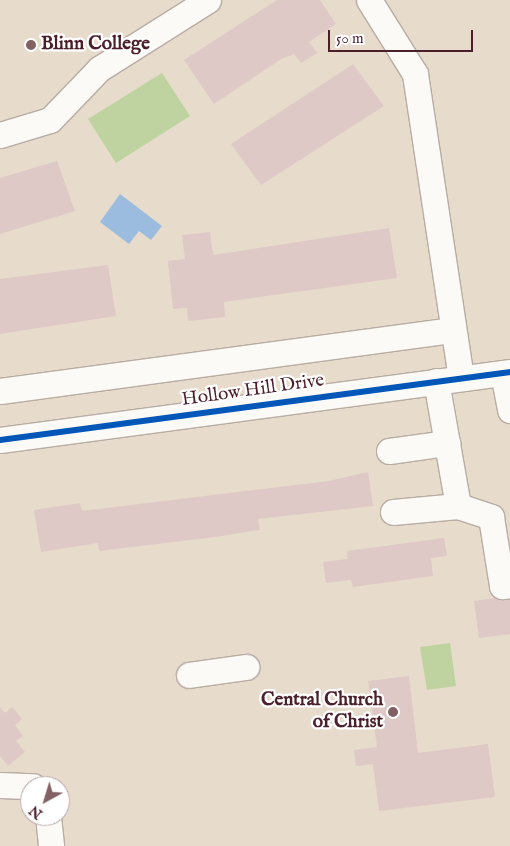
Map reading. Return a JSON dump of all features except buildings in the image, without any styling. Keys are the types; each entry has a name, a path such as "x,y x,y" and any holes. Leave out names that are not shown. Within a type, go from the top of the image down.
{"street":[{"path":"0,135 50,120 99,69 208,0"},
{"path":"369,0 414,74 461,378"},
{"path":"0,391 454,330"},
{"path":"506,373 510,410"},
{"name":"Hollow Hill Drive","path":"0,440 506,373"},
{"path":"436,381 458,506"},
{"path":"389,451 447,443"},
{"path":"393,512 458,506 491,517 502,586 510,585"},
{"path":"189,675 246,667"},
{"path":"0,785 20,786"},
{"path":"49,826 51,846"}],"green space":[{"path":"162,73 190,116 116,163 88,119"},
{"path":"450,643 456,686 427,690 420,647"}],"water":[{"path":"120,194 162,226 151,240 139,231 129,244 100,222"}],"cycle path":[{"path":"0,440 510,372"}],"place":[{"name":"Blinn College","path":"31,45"},
{"name":"Central Church of Christ","path":"393,712"}]}
